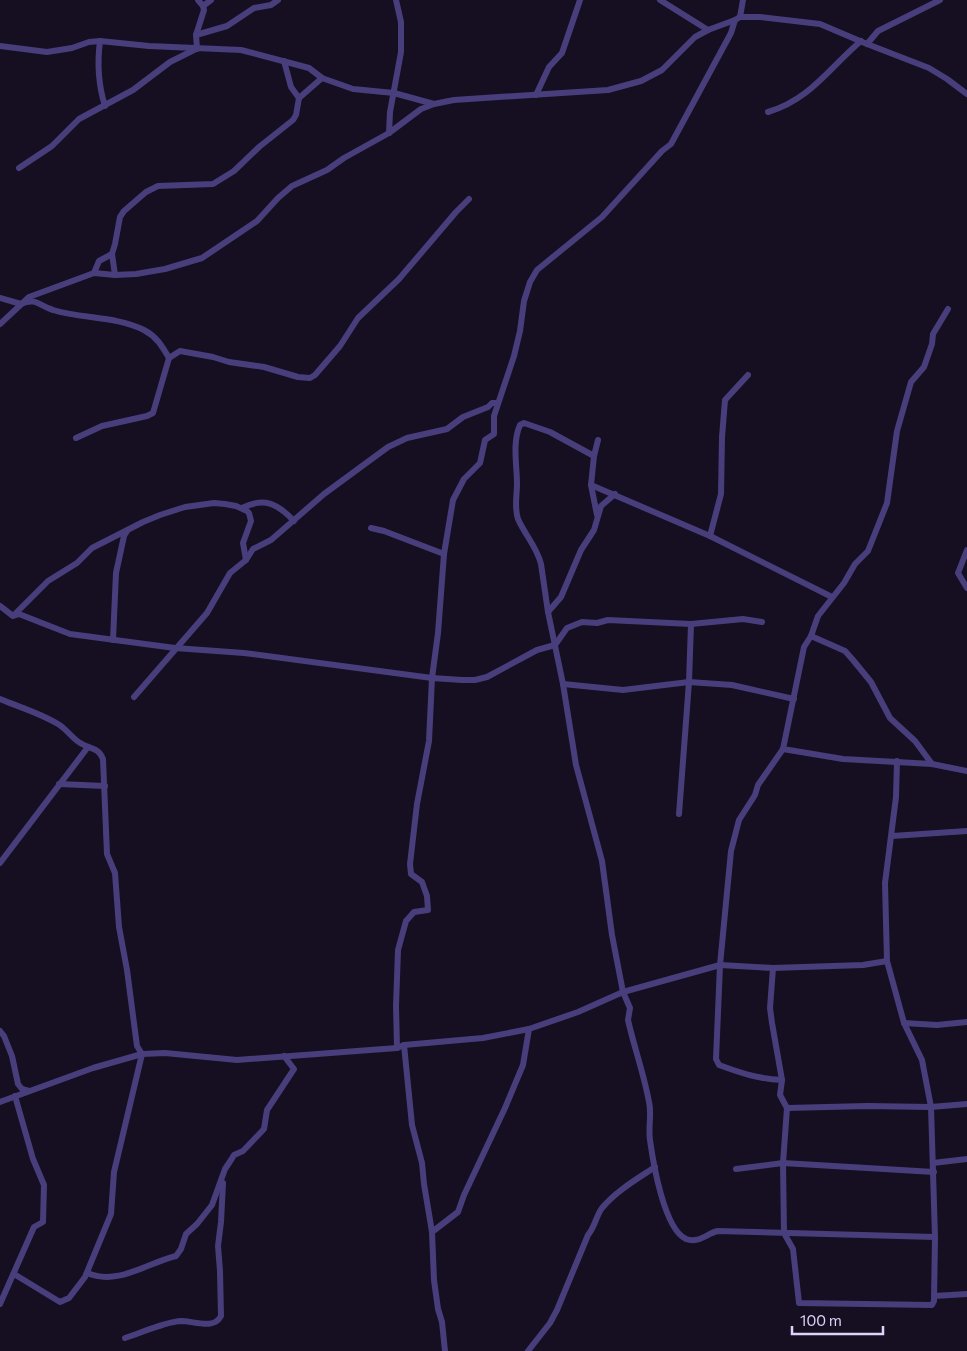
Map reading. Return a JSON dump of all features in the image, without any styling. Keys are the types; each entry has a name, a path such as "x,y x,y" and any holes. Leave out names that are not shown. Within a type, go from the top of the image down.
{"street":[{"path":"197,48 196,35 204,10 198,0"},
{"path":"203,6 210,0"},
{"path":"196,35 227,26 254,8 271,5 278,0"},
{"path":"389,133 390,112 401,52 401,22 396,0"},
{"path":"536,95 549,67 562,53 580,0"},
{"path":"660,0 708,30"},
{"path":"397,1048 398,950 406,921 414,912 428,910 422,882 410,874 410,864 429,741 432,678 438,633 444,554 454,500 464,479 480,463 484,440 494,434 494,416 514,356 530,282 537,270 602,217 662,151 671,144 731,33 744,0"},
{"path":"768,112 798,99 878,31 940,0"},
{"path":"0,324 29,297 94,273 136,274 164,269 202,258 257,221 292,186 327,170 344,158 389,133 422,109 434,104 454,100 608,90 641,81 662,70 695,37 737,19 760,17 820,24 929,68 967,94"},
{"path":"0,46 47,52 72,48 89,42 100,42 241,50 309,68 322,78 353,88 394,93 434,104"},
{"path":"100,42 98,66 100,90 105,106"},
{"path":"19,168 52,146 80,119 143,84 170,62 197,48"},
{"path":"284,61 291,87 299,98"},
{"path":"115,275 112,254 121,214 142,195 158,186 217,183 234,171 259,146 293,120 296,115 299,98 322,78"},
{"path":"76,438 102,426 153,413 169,358 180,351 229,362 264,367 298,377 310,378 315,375 340,346 358,318 399,279 456,212 469,200"},
{"path":"94,273 99,261 112,254"},
{"path":"0,298 21,304 34,301 57,312 135,326 158,340 169,358"},
{"path":"782,1080 770,1080 739,1073 719,1065 716,1059 720,965 731,851 739,820 755,796 758,785 783,749 804,647 811,636 818,616 844,583 855,564 868,551 887,503 897,431 911,382 924,367 932,344 933,334 948,309"},
{"path":"710,536 720,494 725,400 748,375"},
{"path":"134,697 207,613 230,573 246,560 253,549 270,540 331,488 388,447 408,438 446,429 470,413 488,407 492,403 498,403"},
{"path":"594,456 550,432 524,423 520,425 517,432 516,445 517,515 540,557 576,765 602,861 612,935 623,992 630,1008 628,1020 650,1103 649,1139 658,1188 669,1217 686,1239 702,1239 718,1231 935,1237"},
{"path":"598,440 591,485 598,519"},
{"path":"591,485 616,494 710,536 832,597"},
{"path":"548,612 561,597 581,550 594,530 601,506 616,494"},
{"path":"242,508 252,502 263,501 282,508 294,520"},
{"path":"13,616 48,581 77,563 92,548 160,515 185,507 214,504 232,505 247,511 251,518 244,543 246,560"},
{"path":"371,528 444,554"},
{"path":"114,640 116,573 124,536 128,530"},
{"path":"967,550 958,573 967,588"},
{"path":"0,606 13,616"},
{"path":"13,616 19,614 70,634 175,648 244,653 432,678 462,680 476,680 487,677 537,650 555,645 567,628 582,622 597,623 608,620 691,624 743,619 762,622"},
{"path":"679,814 689,682 691,624"},
{"path":"811,636 844,651 853,660 871,682 890,718 915,741 932,764"},
{"path":"563,684 623,690 689,682 732,685 794,699"},
{"path":"0,699 51,720 61,726 80,743 95,748 102,754 104,759 107,854 114,872 119,927 137,1046 142,1054 114,1172 111,1214 87,1273 69,1298 60,1302 14,1274"},
{"path":"0,863 88,746"},
{"path":"783,749 843,759 932,764 967,772"},
{"path":"773,968 770,1008 782,1080 780,1095 787,1108 783,1163 784,1232 793,1248 799,1303 932,1305 934,1301 935,1237 931,1107 922,1060 904,1022 887,961 885,883 896,797 897,761"},
{"path":"59,784 105,786"},
{"path":"892,836 967,831"},
{"path":"0,1102 93,1068 142,1054 165,1053 237,1060 322,1055 483,1038 529,1029 578,1012 623,992 720,965 773,968 863,965 887,961"},
{"path":"904,1022 937,1025 967,1022"},
{"path":"432,1232 460,1209 464,1195 505,1108 522,1066 529,1029"},
{"path":"0,1031 12,1056 18,1084 22,1089 29,1091"},
{"path":"404,1045 412,1125 422,1163 432,1232 434,1280 445,1351"},
{"path":"87,1273 99,1276 120,1276 176,1256 182,1249 186,1234 197,1224 212,1205 224,1173 234,1155 243,1150 264,1129 267,1110 294,1069 284,1056"},
{"path":"0,1304 34,1227 43,1222 44,1185 33,1159 15,1096"},
{"path":"787,1108 931,1107 967,1104"},
{"path":"933,1163 967,1159"},
{"path":"736,1170 783,1163 934,1172"},
{"path":"528,1351 550,1323 557,1310 588,1235 601,1210 630,1184 655,1167"},
{"path":"125,1338 176,1322 212,1324 219,1320 221,1316 218,1246 224,1173"},
{"path":"934,1296 967,1294"}]}
